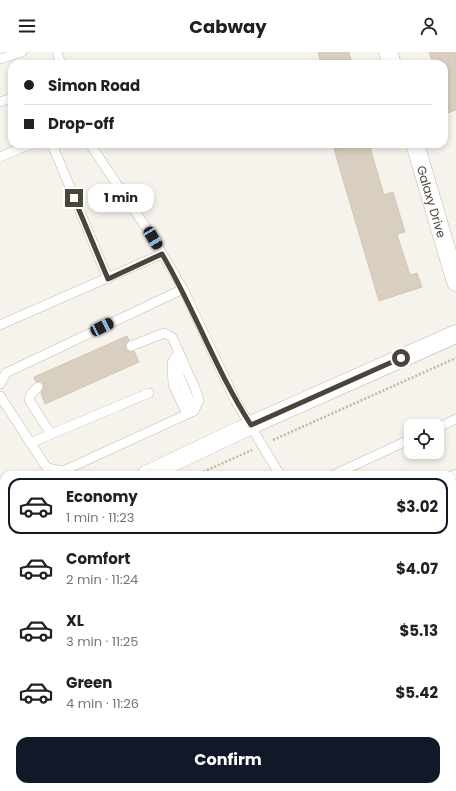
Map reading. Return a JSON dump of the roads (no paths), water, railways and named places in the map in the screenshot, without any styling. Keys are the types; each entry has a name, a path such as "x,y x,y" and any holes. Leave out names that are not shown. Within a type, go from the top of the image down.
{"street":[{"name":"Galaxy Drive","path":"417,148 456,282"},
{"path":"154,471 251,425 456,334"}],"lane":[{"path":"0,58 22,52"},
{"path":"0,158 22,148"},
{"path":"54,148 108,279"},
{"path":"93,148 162,254 183,289 235,400 278,471"},
{"path":"1,324 108,279 162,254"},
{"path":"0,384 6,373 183,289"},
{"path":"0,396 47,468 63,471 194,411 199,400 172,338 164,333 131,346"},
{"path":"179,352 172,363 173,384 184,408 194,411"},
{"path":"38,387 31,394 29,400 51,434"},
{"path":"30,443 149,393"},
{"path":"444,425 456,419"},
{"path":"342,471 404,442"}]}
